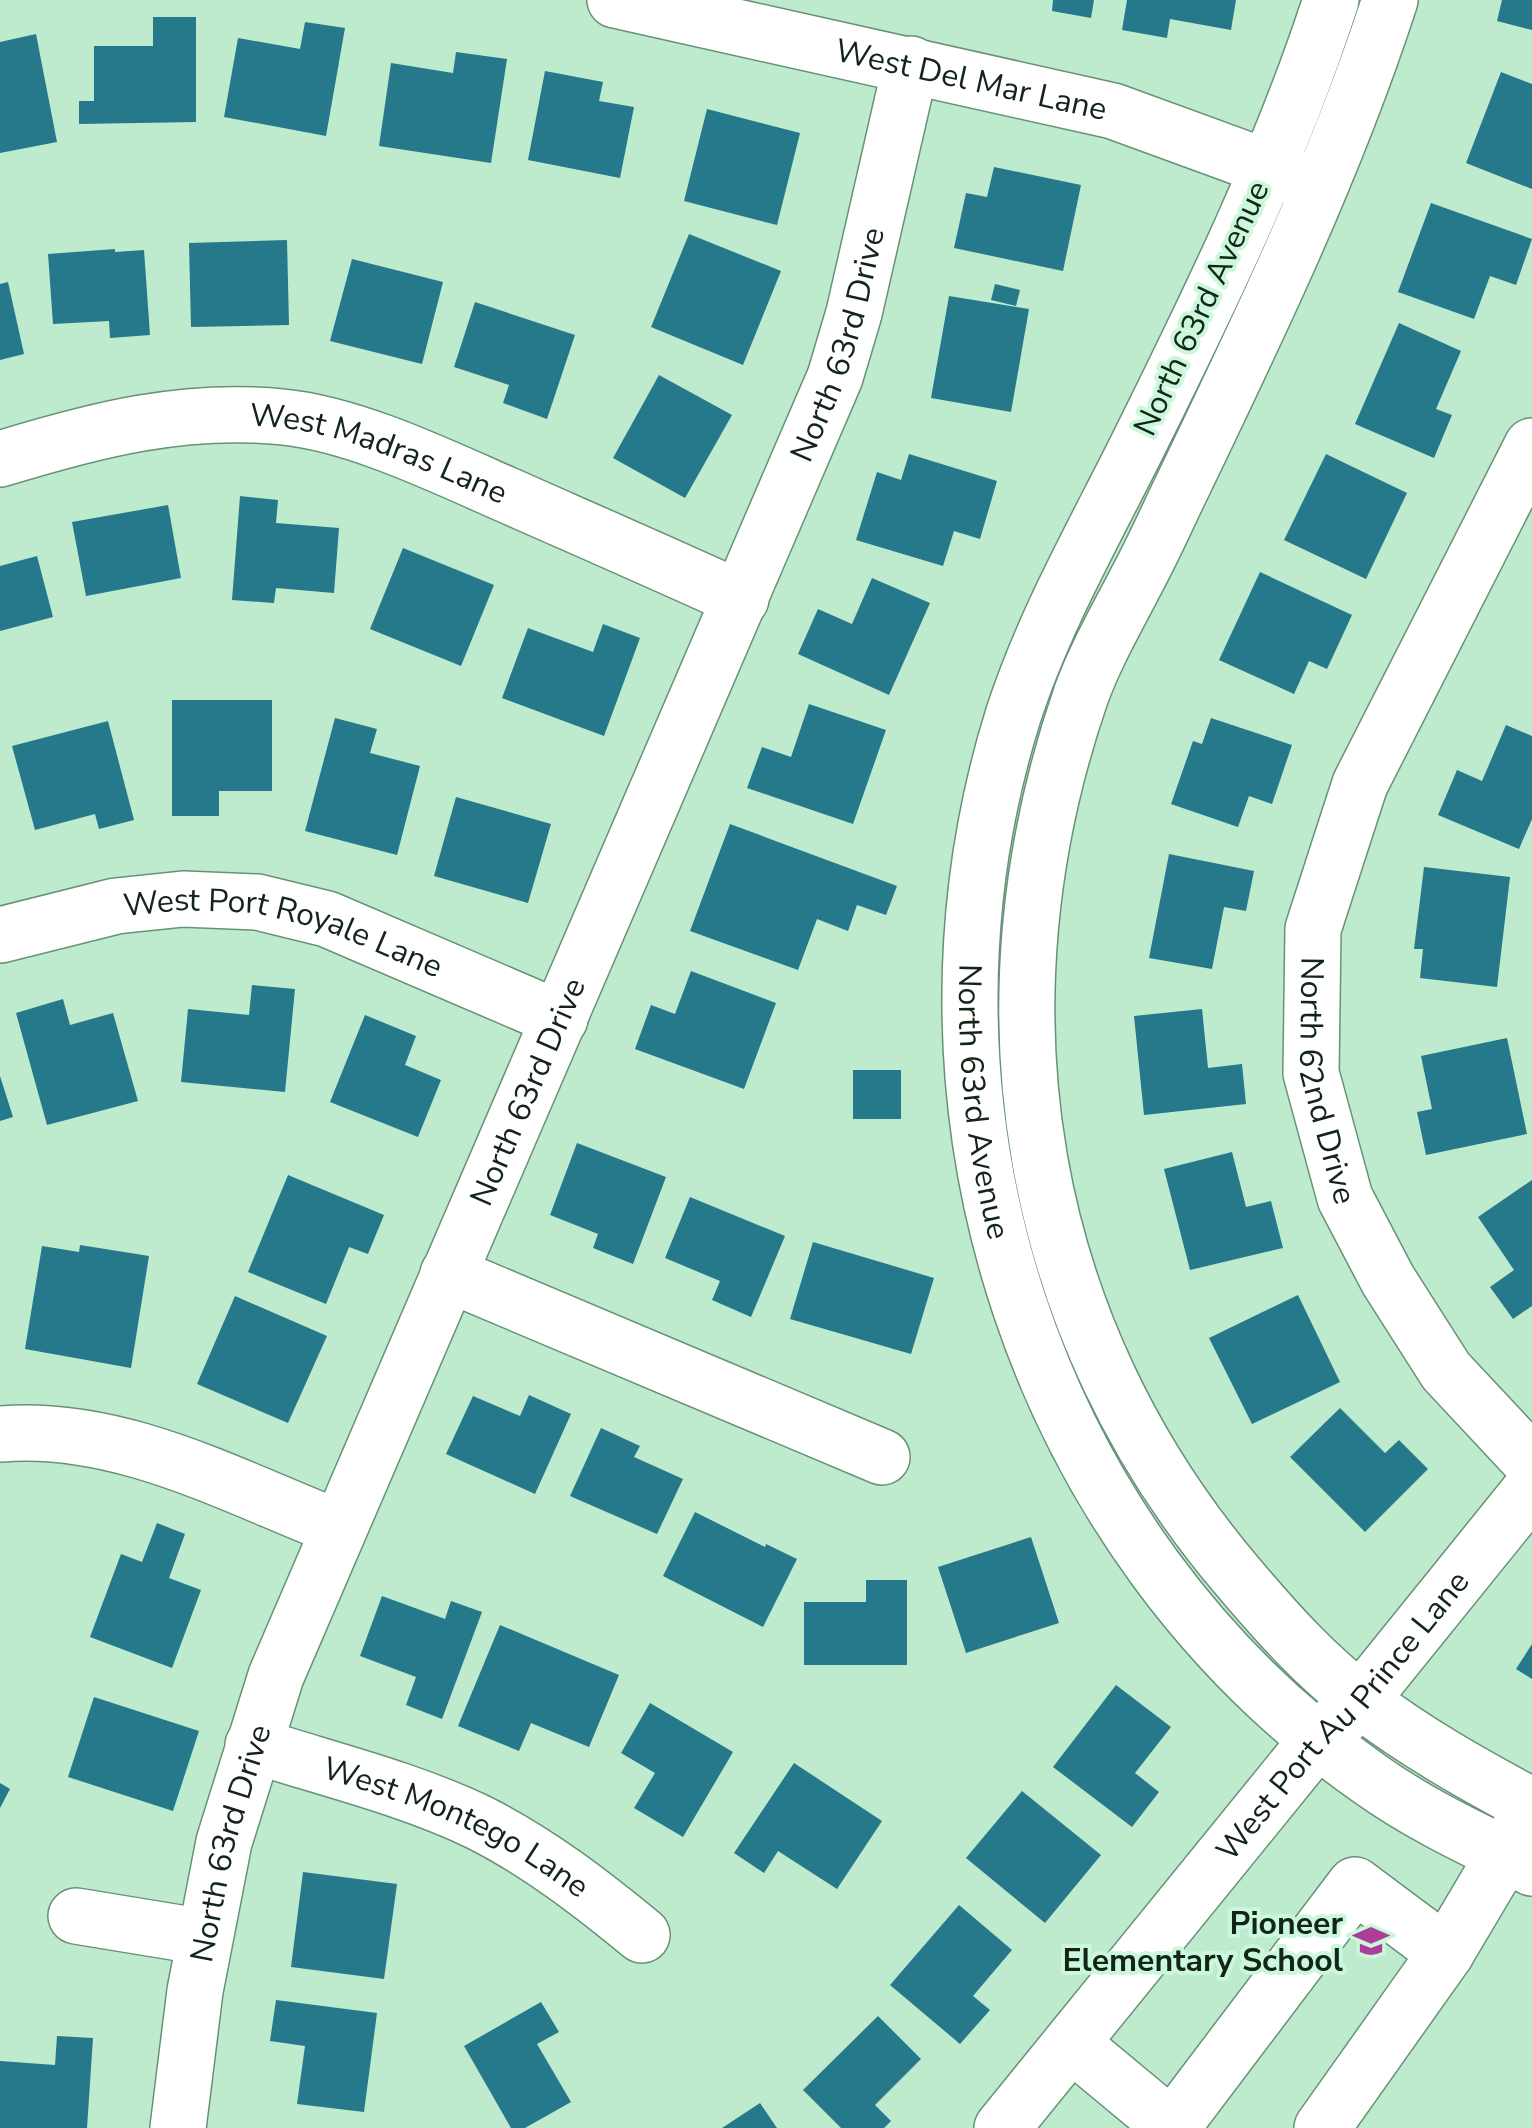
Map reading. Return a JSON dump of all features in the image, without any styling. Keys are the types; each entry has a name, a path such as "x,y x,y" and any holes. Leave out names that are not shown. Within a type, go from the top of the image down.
{"street":[{"name":"West Del Mar Lane","path":"614,0 1114,111 1318,188"},
{"name":"North 63rd Avenue","path":"1331,0 1266,166 1185,348 1038,647 1014,716 994,782 970,975 973,1097 984,1174 1002,1254 1068,1430 1107,1502 1157,1572 1217,1643 1318,1739 1371,1780 1440,1823 1518,1861"},
{"name":"North 63rd Avenue","path":"1390,0 1362,86 1252,340 1083,688 1052,796 1040,860 1031,925 1026,1039 1042,1179 1059,1248 1082,1318 1111,1384 1172,1492 1218,1554 1304,1652 1360,1700 1420,1742 1532,1806"},
{"name":"North 63rd Drive","path":"178,2128 204,1938 224,1842 282,1662 836,378 911,64"},
{"name":"West Madras Lane","path":"0,458 143,420 230,414 287,418 364,437 449,469 740,599"},
{"name":"North 62nd Drive","path":"1532,446 1360,784 1313,928 1311,1073 1345,1198 1388,1280 1446,1371 1532,1463"},
{"name":"West Port Royale Lane","path":"0,935 116,906 183,899 257,902 327,918 560,1019"},
{"path":"448,1274 882,1457"},
{"path":"0,1434 102,1441 140,1451 177,1462 339,1528"},
{"name":"West Port Au Prince Lane","path":"1002,2128 1318,1739 1360,1700 1532,1488"},
{"name":"West Montego Lane","path":"253,1744 407,1794 476,1821 548,1863 642,1936"},
{"path":"1322,2128 1446,1954 1518,1861 1532,1806"},
{"path":"1072,2044 1172,2128 1355,1886 1446,1954"},
{"path":"76,1916 204,1938"}],"building":[{"path":"1053,0 1094,0 1091,18 1052,11"},
{"path":"1127,0 1236,0 1231,30 1170,19 1167,38 1122,30"},
{"path":"1502,0 1532,0 1532,30 1497,21"},
{"path":"153,17 196,17 196,122 79,124 79,101 94,101 94,46 153,46"},
{"path":"305,22 345,28 326,136 224,117 238,38 300,49"},
{"path":"36,34 57,142 0,153 0,42"},
{"path":"456,52 507,59 491,163 379,146 391,63 453,73"},
{"path":"545,71 603,82 599,101 634,107 620,178 528,160"},
{"path":"1501,72 1532,84 1532,189 1466,163"},
{"path":"707,109 800,133 777,225 684,201"},
{"path":"994,167 1081,185 1063,271 954,248 966,193 987,197"},
{"path":"1431,203 1532,239 1516,285 1490,276 1474,319 1398,292"},
{"path":"689,234 781,271 743,365 651,327"},
{"path":"287,240 289,325 191,327 189,243"},
{"path":"144,250 150,335 110,338 109,321 53,324 48,254"},
{"path":"352,259 443,282 422,364 330,341"},
{"path":"8,282 24,354 0,360 0,284"},
{"path":"995,284 1020,290 1016,306 991,300"},
{"path":"949,296 1029,309 1011,412 931,398"},
{"path":"475,302 575,335 547,419 503,403 509,385 454,367"},
{"path":"1399,323 1461,351 1436,409 1452,415 1434,458 1355,424"},
{"path":"659,375 732,415 685,498 613,458"},
{"path":"909,454 997,481 980,539 954,531 943,566 856,540 877,472 901,480"},
{"path":"1326,454 1407,493 1366,579 1284,540"},
{"path":"240,496 278,500 276,523 339,528 334,593 276,588 274,603 232,600"},
{"path":"168,505 181,578 86,596 72,522"},
{"path":"403,548 494,585 461,666 370,629"},
{"path":"37,556 53,617 0,631 0,566"},
{"path":"1260,572 1352,615 1327,669 1309,661 1294,694 1219,660"},
{"path":"872,578 930,603 889,695 798,654 818,609 852,624"},
{"path":"603,624 640,638 604,736 502,698 528,628 593,652"},
{"path":"172,700 272,700 272,791 219,791 219,816 172,816"},
{"path":"809,704 886,730 853,824 747,788 762,747 791,757"},
{"path":"335,718 377,729 370,753 420,766 397,855 305,831"},
{"path":"1211,718 1292,745 1272,804 1249,796 1238,827 1171,804 1193,741 1202,744"},
{"path":"108,721 134,820 99,829 95,814 35,830 12,746"},
{"path":"1506,725 1532,736 1532,819 1519,849 1438,815 1457,770 1482,781"},
{"path":"456,797 551,824 528,903 434,876"},
{"path":"730,824 897,886 886,915 857,905 848,931 817,919 798,970 690,931"},
{"path":"1169,854 1254,871 1246,911 1224,907 1212,969 1149,958"},
{"path":"1424,867 1510,877 1497,987 1420,978 1423,949 1414,949"},
{"path":"691,971 776,1003 744,1089 635,1049 651,1005 675,1014"},
{"path":"252,985 295,989 285,1092 181,1082 188,1009 249,1015"},
{"path":"63,999 70,1025 113,1013 138,1101 47,1125 16,1013"},
{"path":"1202,1009 1208,1068 1242,1064 1246,1104 1144,1115 1134,1016"},
{"path":"365,1015 416,1036 405,1065 441,1080 418,1137 330,1102"},
{"path":"1507,1038 1527,1134 1426,1155 1417,1112 1432,1109 1421,1056"},
{"path":"853,1070 901,1070 901,1119 853,1119"},
{"path":"0,1076 13,1117 0,1121"},
{"path":"577,1143 666,1177 633,1264 593,1248 598,1234 550,1215"},
{"path":"1232,1152 1246,1207 1271,1201 1283,1248 1190,1270 1164,1169"},
{"path":"288,1175 384,1215 368,1254 349,1247 326,1304 248,1272"},
{"path":"1532,1180 1532,1306 1513,1319 1490,1287 1514,1270 1478,1217"},
{"path":"690,1197 785,1236 751,1317 712,1300 720,1281 665,1258"},
{"path":"813,1242 934,1278 911,1354 790,1319"},
{"path":"80,1245 149,1256 131,1368 25,1349 42,1246 79,1252"},
{"path":"1298,1295 1340,1382 1252,1424 1209,1338"},
{"path":"235,1296 327,1336 288,1423 197,1384"},
{"path":"529,1395 571,1414 535,1494 446,1454 473,1396 520,1416"},
{"path":"1340,1408 1385,1453 1399,1440 1428,1469 1365,1532 1290,1457"},
{"path":"601,1428 640,1446 634,1457 683,1479 657,1534 570,1496"},
{"path":"695,1512 797,1559 763,1627 663,1576"},
{"path":"157,1523 185,1534 169,1578 201,1590 172,1668 90,1637 121,1554 142,1562"},
{"path":"1031,1537 1059,1623 966,1653 938,1567"},
{"path":"866,1580 907,1580 907,1665 804,1665 804,1602 866,1602"},
{"path":"382,1596 445,1619 451,1601 482,1612 442,1719 406,1705 416,1677 360,1656"},
{"path":"500,1625 619,1675 589,1747 531,1723 519,1751 458,1726"},
{"path":"1532,1644 1532,1679 1516,1669"},
{"path":"1116,1685 1171,1727 1135,1773 1159,1792 1132,1827 1053,1767"},
{"path":"94,1697 199,1731 173,1811 68,1777"},
{"path":"650,1703 733,1752 683,1837 634,1808 655,1773 621,1753"},
{"path":"794,1763 882,1821 837,1889 778,1851 764,1873 734,1853"},
{"path":"0,1783 10,1789 0,1808"},
{"path":"1022,1791 1101,1855 1045,1923 966,1858"},
{"path":"303,1872 397,1884 384,1979 291,1967"},
{"path":"959,1905 1012,1950 973,1996 990,2010 960,2044 890,1985"},
{"path":"276,2000 377,2013 364,2112 297,2104 305,2046 270,2041"},
{"path":"541,2002 559,2032 537,2044 571,2102 525,2128 511,2128 464,2046"},
{"path":"878,2016 921,2059 875,2105 891,2121 884,2128 841,2128 803,2090"},
{"path":"57,2036 93,2038 87,2128 0,2128 0,2061 55,2065"},
{"path":"760,2103 777,2128 722,2128"}],"place":[{"name":"Pioneer Elementary School","path":"1371,1941"}]}
